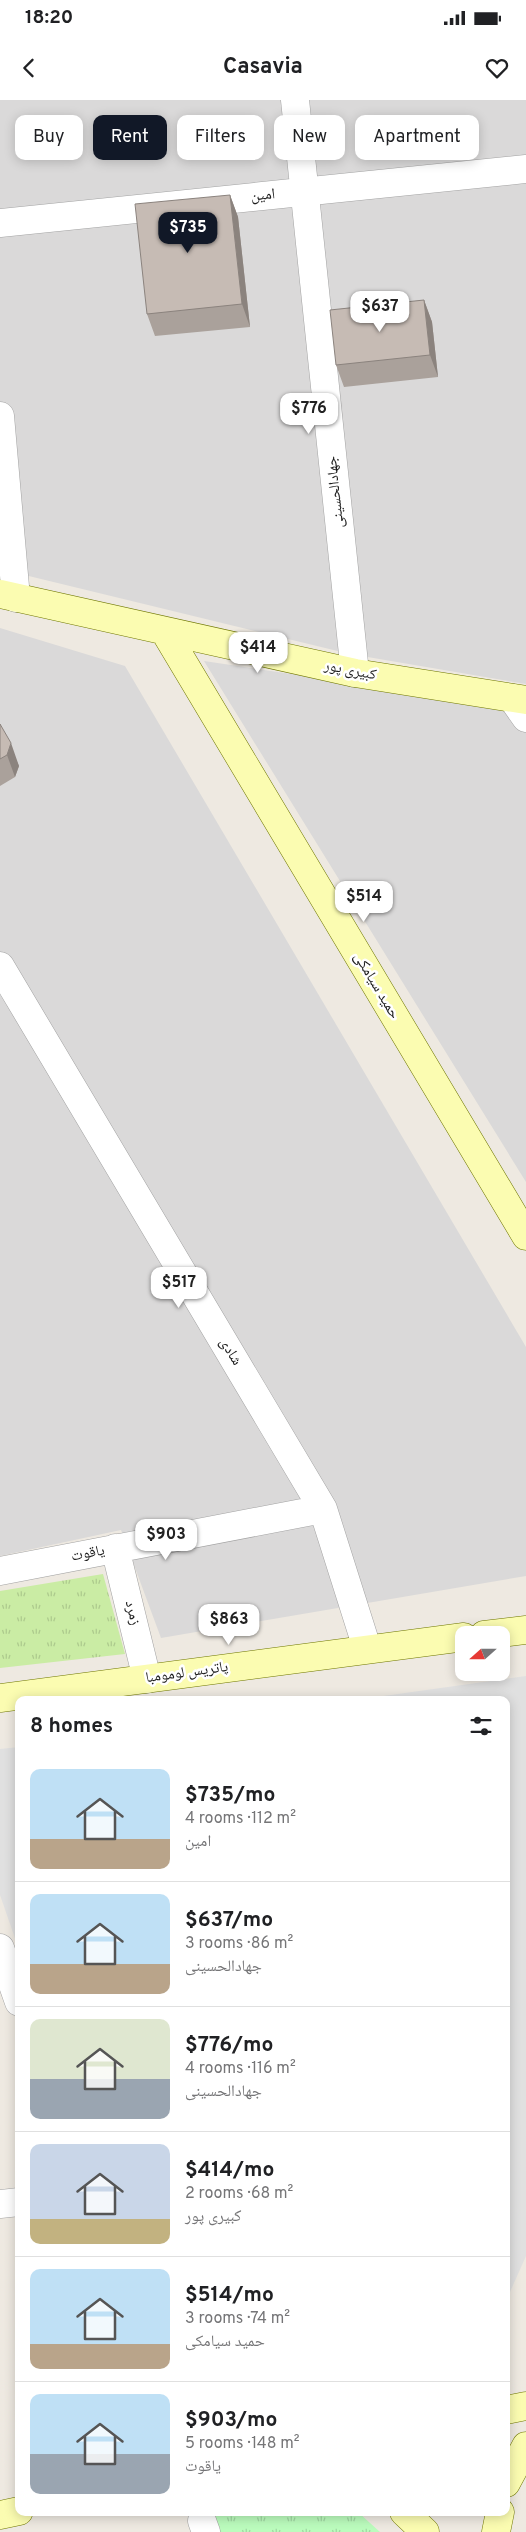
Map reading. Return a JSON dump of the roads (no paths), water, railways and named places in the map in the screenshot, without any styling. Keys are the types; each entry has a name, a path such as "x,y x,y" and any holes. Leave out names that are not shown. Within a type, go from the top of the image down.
{"street":[{"name":"جهادالحسینی","path":"295,100 355,673"},
{"name":"امین","path":"0,223 526,169"},
{"path":"0,416 8,596"},
{"name":"کبیری پور","path":"8,596 355,673 521,705"},
{"name":"حمید سیامکی","path":"165,632 526,1236"},
{"name":"شادی","path":"0,966 323,1509 367,1648"},
{"name":"یاقوت","path":"0,1571 323,1509"},
{"name":"زمرد","path":"115,1548 147,1678"},
{"path":"510,1632 526,1630"},
{"name":"پاتریس لومومبا","path":"0,1698 367,1648 455,1638"},
{"path":"0,1948 15,1991"},
{"path":"0,2204 15,2202"},
{"path":"510,2409 526,2406"},
{"path":"510,2476 526,2446"},
{"path":"0,2515 15,2513"},
{"path":"408,2516 425,2532"},
{"path":"496,2532 499,2516"}]}
